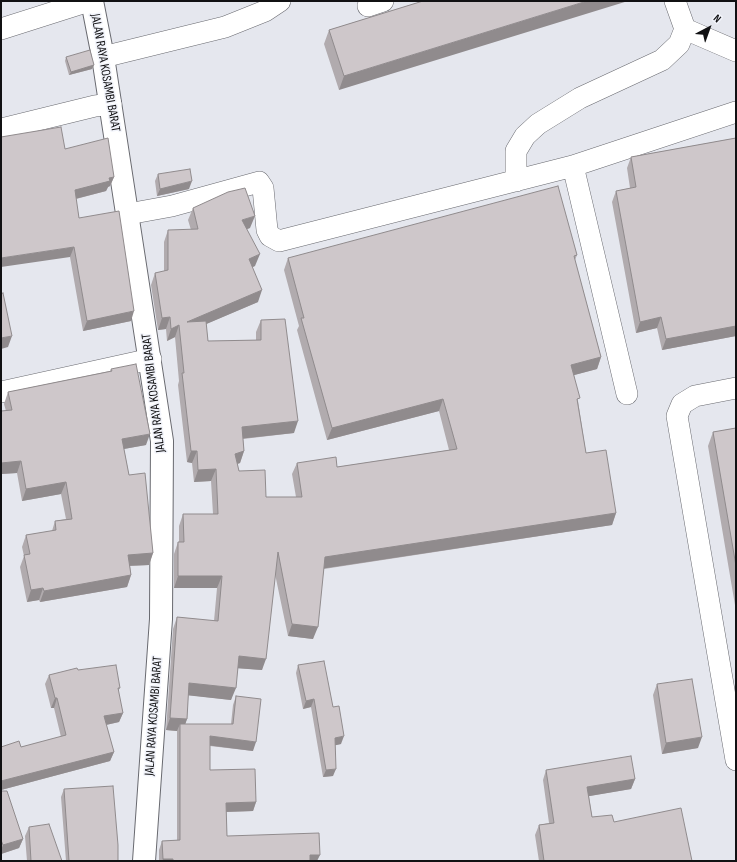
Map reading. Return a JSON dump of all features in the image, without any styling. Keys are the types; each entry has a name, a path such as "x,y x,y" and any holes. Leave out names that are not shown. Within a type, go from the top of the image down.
{"main road":[{"name":"JALAN RAYA KOSAMBI BARAT","path":"92,1 104,57 151,359 162,441 161,620 144,861"}],"street":[{"path":"1,29 89,1"},
{"path":"104,57 225,27 265,11 280,1"},
{"path":"516,180 516,151 525,136 538,124 580,98 662,60 679,44 684,29 675,1"},
{"path":"684,29 736,51"},
{"path":"1,129 95,106 111,104"},
{"path":"128,214 172,206 259,182 263,188 267,230 270,236 279,241 574,166 736,112"},
{"path":"574,166 627,394"},
{"path":"1,392 151,359"},
{"path":"736,388 695,396 682,404 677,416 736,760"}],"building":[{"path":"423,1 587,1 344,76 329,30"},
{"path":"90,50 94,65 71,72 66,57"},
{"path":"61,127 65,149 108,138 114,177 109,178 110,181 75,190 79,218 119,211 134,311 87,321 74,247 1,258 1,137"},
{"path":"736,138 736,326 666,339 661,317 640,322 616,191 636,187 631,157"},
{"path":"190,169 192,181 160,189 158,174"},
{"path":"558,186 577,255 574,256 601,357 571,365 580,398 577,399 586,453 606,450 616,513 325,557 318,627 292,624 278,552 266,659 239,656 236,688 189,683 187,719 170,718 177,617 218,621 222,576 178,576 178,542 184,542 183,514 218,514 216,469 198,470 197,451 191,451 182,373 184,373 179,325 171,329 170,317 162,318 155,273 168,270 168,230 198,229 193,208 228,192 245,188 255,216 242,220 260,254 249,259 262,290 187,322 206,321 208,341 261,340 261,320 285,319 298,421 242,427 244,451 235,454 239,471 265,470 266,497 302,497 297,463 336,457 337,467 457,449 443,399 332,428 301,318 304,318 288,258"},
{"path":"3,293 12,336 1,338 1,294"},
{"path":"136,364 150,434 122,439 129,475 145,473 153,553 128,555 131,575 44,591 43,588 31,590 24,555 30,554 26,535 56,530 55,521 72,519 66,482 26,489 21,461 1,463 1,411 12,410 8,392 112,371 111,369"},
{"path":"736,428 736,566 713,432"},
{"path":"324,661 333,707 339,706 344,736 335,738 336,769 326,770 314,699 306,701 298,665"},
{"path":"116,665 120,688 118,688 123,713 104,716 114,752 1,781 1,747 19,741 21,747 66,735 57,698 55,698 49,675 77,668 78,670"},
{"path":"692,679 702,737 666,743 657,684"},
{"path":"236,696 261,699 256,742 210,736 210,770 255,769 256,802 226,803 227,836 319,833 320,855 310,855 310,861 173,861 173,859 163,859 162,841 180,840 180,724 233,724"},
{"path":"631,756 635,779 587,787 592,817 612,815 614,822 681,808 692,861 544,861 539,825 554,823 546,770"},
{"path":"113,786 118,861 69,861 64,789"},
{"path":"1,791 7,791 23,839 3,845 1,840"},
{"path":"49,824 62,861 31,861 29,827"}]}
